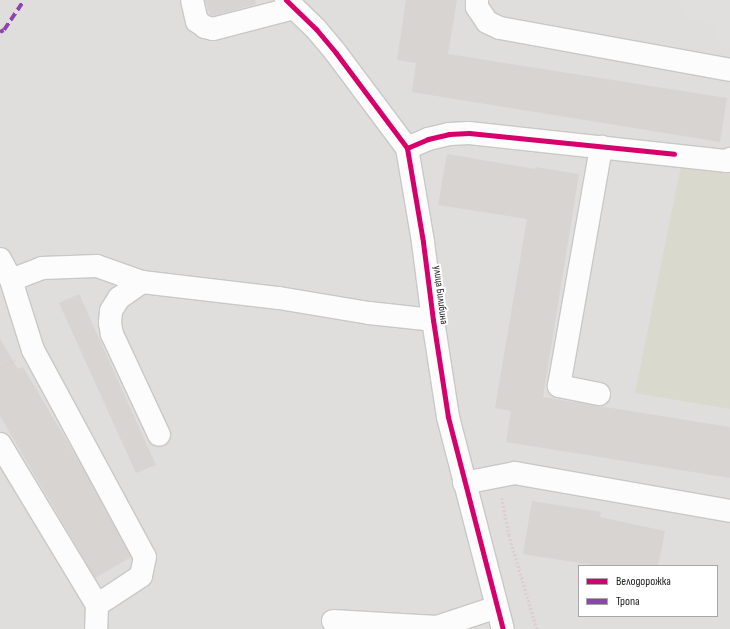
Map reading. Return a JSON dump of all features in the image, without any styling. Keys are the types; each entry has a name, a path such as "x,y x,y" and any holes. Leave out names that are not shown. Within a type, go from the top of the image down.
{"street":[{"path":"192,0 197,21 205,27 213,29 290,4"},
{"path":"477,0 477,6 487,22 500,28 730,70"},
{"name":"улица Билибина","path":"290,4 316,29 336,52 407,148 423,242 448,417 503,629"},
{"path":"407,148 428,139 449,134 469,133 674,154 727,161 730,159"},
{"path":"599,394 559,386 602,147"},
{"path":"0,259 11,280 33,350 145,557 141,576 97,605"},
{"path":"11,280 42,268 97,266 142,282 279,298 369,313 433,320"},
{"path":"142,282 119,298 111,311 110,323 112,334 159,435"},
{"path":"0,444 97,605 96,629"},
{"path":"464,483 492,476 515,474 730,511"},
{"path":"333,621 437,627 497,607"}],"path":[{"path":"492,476 500,489 509,535 537,629"}],"shaded area":[{"path":"0,0 730,0 730,629 0,629"},
{"path":"678,0 730,0 730,42 713,40 716,24 690,20"},
{"path":"682,161 730,169 730,409 635,393"}],"building":[{"path":"205,0 255,0 256,4 213,16 210,15"},
{"path":"406,0 457,0 448,54 727,98 720,142 412,92 416,63 397,60"},
{"path":"447,154 535,169 535,167 579,174 543,397 730,427 730,478 506,442 511,411 495,408 527,219 438,205"},
{"path":"79,294 156,465 136,473 59,303"},
{"path":"0,339 18,369 23,367 84,470 131,557 95,578 0,416"},
{"path":"532,501 601,512 600,517 665,531 658,565 592,565 523,554"}],"marked path":[{"path":"0,32 4,30 24,0"}],"cycle path":[{"path":"286,0 316,29 336,53 407,148 423,242 448,417 503,629"},
{"path":"407,148 428,139 449,134 469,133 674,154"}]}
